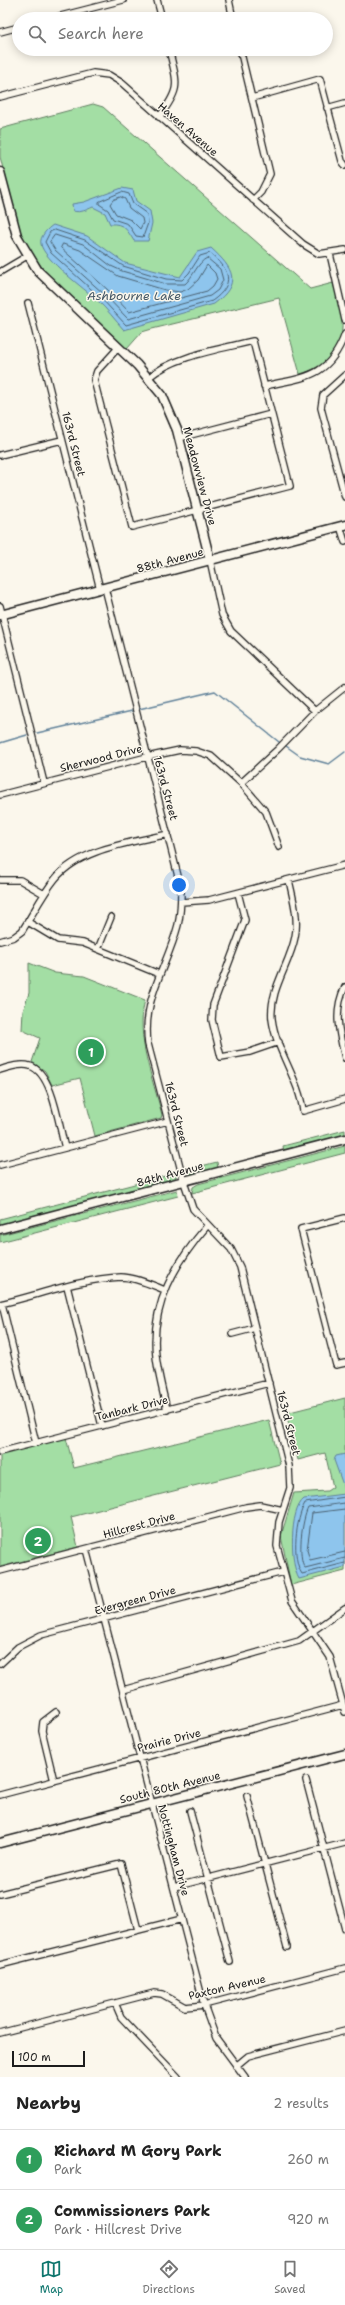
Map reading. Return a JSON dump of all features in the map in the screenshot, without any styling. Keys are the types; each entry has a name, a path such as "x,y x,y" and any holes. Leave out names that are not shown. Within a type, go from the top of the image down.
{"street":[{"path":"76,12 123,0"},
{"path":"157,0 160,12"},
{"path":"229,0 232,12"},
{"path":"0,32 12,29"},
{"path":"159,117 173,99 177,85 171,56"},
{"path":"242,56 270,174 261,192 253,200"},
{"name":"Haven Avenue","path":"0,97 86,75 102,74 116,78 303,244 319,254 330,254 345,250"},
{"path":"252,98 320,79 342,160 345,165"},
{"path":"327,108 345,103"},
{"name":"Meadowview Drive","path":"0,172 15,229 27,256 45,279 118,348 148,378 162,395 179,438 210,560"},
{"path":"330,254 342,295 345,320"},
{"path":"0,272 27,256"},
{"name":"163rd Street","path":"28,303 62,440 178,875 181,902 176,929 148,1007 147,1033 168,1121 184,1182 193,1209 207,1226 231,1248 236,1258 269,1383 290,1471 290,1488 283,1510 277,1538 283,1572 292,1601 330,1657 345,1712"},
{"path":"264,386 320,371 332,362 344,338"},
{"path":"118,348 97,371 94,380 132,527 290,486 253,341 177,362 158,369 148,378"},
{"path":"345,375 323,395 321,408 345,497"},
{"path":"179,438 271,414"},
{"path":"0,455 62,440"},
{"path":"343,526 345,542"},
{"name":"88th Avenue","path":"1,612 102,589 343,526"},
{"path":"210,560 222,615 231,631 315,711"},
{"path":"1,612 44,783"},
{"path":"240,783 278,749 315,711 345,687"},
{"name":"Sherwood Drive","path":"0,795 147,757 180,750 196,751 211,756 240,783 266,812 279,847"},
{"path":"0,941 18,934 28,922 55,878 80,859 96,853 168,834"},
{"path":"181,902 209,900 345,866"},
{"path":"0,880 20,880 44,894"},
{"path":"289,880 296,923 291,953 273,1003 272,1019 303,1111 345,1100"},
{"path":"238,893 245,920 213,1005 212,1020 221,1057 250,1052 279,1042"},
{"path":"98,949 111,917"},
{"path":"28,922 58,940 83,944 98,949 159,974"},
{"path":"345,987 338,1009 338,1032 345,1058"},
{"path":"338,1032 345,1030"},
{"path":"0,1070 25,1065 32,1066 42,1073 49,1086 65,1148"},
{"path":"0,1163 65,1148 168,1121"},
{"name":"84th Avenue","path":"0,1229 345,1140"},
{"path":"345,1218 301,1229 336,1365 345,1363"},
{"path":"167,1410 156,1354 157,1323 165,1290 172,1272 185,1252 207,1226"},
{"path":"36,1443 1,1304 67,1286 122,1277 146,1282 165,1290"},
{"path":"67,1286 102,1426"},
{"path":"232,1334 255,1328"},
{"name":"Tanbark Drive","path":"0,1452 269,1383"},
{"name":"Hillcrest Drive","path":"0,1571 246,1507 260,1505 283,1510"},
{"name":"Nottingham Drive","path":"86,1549 204,2005 216,2038 245,2077"},
{"name":"Evergreen Drive","path":"0,1664 18,1647 41,1635 283,1572"},
{"path":"123,1690 298,1641 345,1608"},
{"name":"Prairie Drive","path":"0,1795 140,1757 343,1705"},
{"path":"54,1780 42,1731 43,1722 56,1712"},
{"name":"South 80th Avenue","path":"0,1843 345,1754"},
{"path":"306,1780 345,1929"},
{"path":"247,1796 287,1947"},
{"path":"190,1811 230,1962"},
{"path":"174,1887 345,1843"},
{"path":"0,1894 121,1864 138,1930"},
{"path":"0,1965 182,1919"},
{"name":"Paxton Avenue","path":"0,2033 154,1993 162,1994 185,2007 204,2005 345,1968"},
{"path":"115,2003 121,2017 178,2077"},
{"path":"236,2066 248,2056 345,2031"}],"green space":[{"path":"93,104 103,107 310,289 333,283 341,312 342,331 340,340 331,356 317,367 300,374 279,298 142,332 127,349 47,274 28,248 18,226 0,157 0,129"},
{"path":"29,963 55,973 84,976 145,1000 142,1014 142,1028 146,1058 162,1115 161,1118 95,1136 80,1078 52,1085 45,1071 32,1062 40,1038 22,1030 23,1011 29,993"},
{"path":"345,1130 345,1135 284,1151 283,1146"},
{"path":"345,1146 345,1153 192,1193 193,1187 198,1184"},
{"path":"217,1162 218,1168 190,1175 186,1170"},
{"path":"177,1173 176,1177 171,1181 0,1225 0,1219"},
{"path":"177,1190 178,1196 0,1242 0,1235"},
{"path":"345,1398 345,1571 291,1585 281,1536 294,1493 327,1491 333,1487 325,1453 298,1460 286,1413"},
{"path":"269,1420 280,1464 71,1517 78,1547 0,1567 0,1454 66,1438 74,1468"}],"water":[{"path":"122,188 133,190 136,201 150,211 152,223 148,241 134,241 125,228 119,225 110,224 105,213 93,207 76,212 73,211 72,204 84,202"},
{"name":"Ashbourne Lake","path":"53,225 87,236 125,263 180,277 197,252 211,248 229,269 232,276 229,289 214,304 124,330 101,303 65,274 43,250 41,238 46,230"},
{"path":"345,1454 345,1567 299,1579 294,1562 292,1538 293,1525 299,1505 304,1499 344,1494 343,1485 334,1460 336,1456"}],"waterway":[{"path":"139,709 215,691 279,742"},
{"path":"37,733 132,711"},
{"path":"0,743 27,735"},
{"path":"286,746 300,756 329,764 345,752"}],"place":[{"name":"Richard M Gory Park","path":"91,1052"},
{"name":"Commissioners Park","path":"38,1541"}]}
